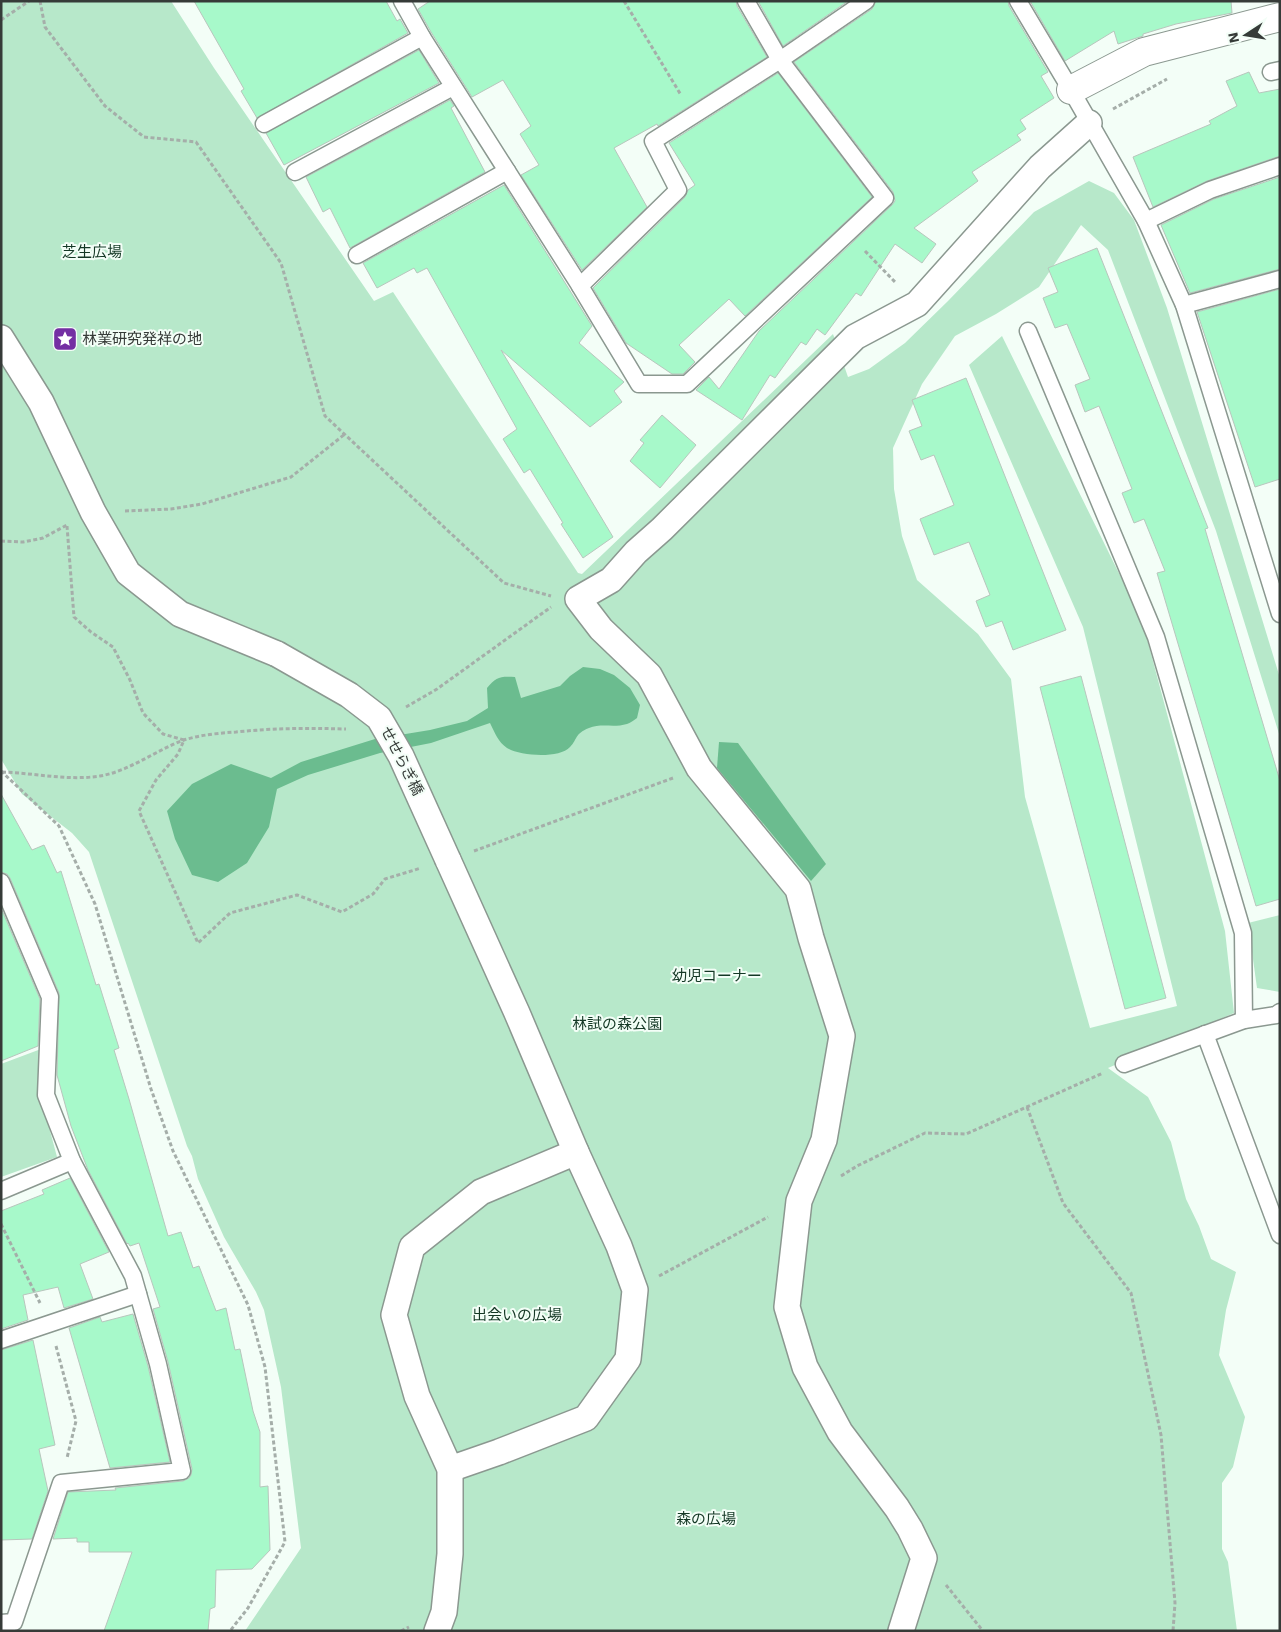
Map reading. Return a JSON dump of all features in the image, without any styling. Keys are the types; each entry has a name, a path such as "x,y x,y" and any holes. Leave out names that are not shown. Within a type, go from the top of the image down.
{"street":[{"path":"1071,90 1144,52 1280,17"},
{"path":"901,1631 924,1558 897,1508 840,1432 805,1368 787,1307 798,1201 824,1140 842,1036 811,938 798,888 699,768 649,675 602,629 578,599 611,580 636,552 662,529 855,337 916,304 1040,167 1089,123"},
{"name":"せせらぎ橋","path":"1,338 41,402 93,512 128,573 180,614 277,654 349,695 379,718 401,756 517,1013 576,1152 619,1246 634,1290"},
{"path":"438,1631 444,1612 450,1554 450,1469 417,1396 394,1315 412,1247 481,1192 576,1152"},
{"path":"450,1469 586,1418 628,1360 634,1290"}],"lane":[{"path":"402,1 422,37 580,286 639,384 687,384 885,198 780,60 746,1"},
{"path":"580,286 678,190 653,141 780,60 866,1"},
{"path":"1018,1 1146,221 1184,305 1279,612"},
{"path":"264,124 422,37"},
{"path":"296,172 453,87"},
{"path":"1146,221 1210,190 1280,166"},
{"path":"357,255 507,171"},
{"path":"1184,305 1280,279"},
{"path":"1028,331 1156,637 1243,933 1244,1020"},
{"path":"1,882 50,997 46,1095 72,1160 133,1276 158,1364 182,1471 61,1483 14,1622 1,1623"},
{"path":"1124,1064 1244,1020 1276,1015 1280,1012"},
{"path":"1205,1034 1280,1235"},
{"path":"1,1191 72,1160"},
{"path":"1,1340 138,1294"}],"path":[{"path":"1,20 29,1"},
{"path":"40,1 45,27 106,106 144,136 196,142 281,263 325,416 504,582 554,597"},
{"path":"624,1 694,116"},
{"path":"847,233 916,304"},
{"path":"1,541 23,542 44,538 93,512 171,509 202,504 291,477 345,434"},
{"path":"66,525 74,616 91,632 113,647 130,680 144,714 163,734 184,740"},
{"path":"405,707 437,689 554,605"},
{"path":"2,771 75,779 102,776 139,763 184,740 215,734 281,728 356,730"},
{"path":"184,740 178,754 156,780 138,811 198,943 230,913 298,895 342,912 373,894 385,879 448,860 699,768"},
{"path":"2,771 59,826 95,904 151,1090 173,1151 248,1304 265,1367 285,1542 248,1608 230,1631"},
{"path":"840,1176 925,1133 966,1134 1124,1064"},
{"path":"1027,1108 1063,1203 1131,1293 1161,1435 1175,1603 1173,1631"},
{"path":"634,1290 798,1201"},
{"path":"924,1558 983,1631"}],"green space":[{"name":"林試の森公園","path":"1,1 171,1 214,68 374,301 393,292 578,573 582,574 833,334 848,377 869,369 905,343 1034,212 1089,181 1114,193 1134,220 1167,308 1280,678 1280,737 1216,531 1108,250 1081,225 1039,287 996,314 955,336 922,384 893,448 894,489 902,536 917,580 978,634 1011,679 1025,797 1090,1028 1177,1006 1083,627 969,365 1002,336 1142,620 1225,931 1234,1013 1108,1068 1148,1097 1171,1142 1186,1199 1199,1226 1211,1259 1236,1272 1226,1310 1219,1355 1245,1417 1233,1467 1222,1483 1222,1549 1228,1562 1237,1631 245,1631 301,1548 281,1387 264,1310 256,1292 224,1237 198,1179 192,1156 187,1146 89,852 72,833 22,794 1,759"},
{"path":"1280,915 1280,992 1257,988 1248,923"},
{"path":"41,1049 41,1097 57,1157 1,1177 1,1064"}],"shaded area":[{"path":"583,667 600,669 614,675 630,688 640,705 637,718 628,724 598,726 584,730 565,751 549,755 521,753 507,748 501,743 490,723 431,743 380,753 308,775 277,789 269,827 247,863 218,882 192,875 175,839 167,811 192,784 231,764 271,778 301,762 375,739 430,730 467,721 488,708 487,688 493,681 499,678 515,677 521,698 560,686"},
{"path":"719,742 738,743 826,864 811,881 717,768"}],"building":[{"path":"194,1 386,1 397,21 400,19 408,33 257,118 241,91 244,89"},
{"path":"430,1 736,1 737,6 767,57 658,126 657,124 614,148 647,207 582,270 521,175 539,165 520,134 531,126 503,80 472,97 418,9"},
{"path":"758,1 848,1 783,46"},
{"path":"876,1 1008,1 1009,6 1048,72 1041,76 1054,98 1020,120 1026,129 1017,135 1021,140 972,172 978,181 914,228 936,244 922,263 895,244 861,296 856,293 825,335 817,329 806,345 801,342 775,378 770,375 742,420 696,390 709,377 719,389 759,331 895,201 893,192 794,62 872,9"},
{"path":"1030,1 1231,1 1232,13 1176,24 1118,44 1114,31 1065,61"},
{"path":"419,50 439,83 284,165 266,133"},
{"path":"1249,72 1259,93 1280,89 1280,156 1207,181 1153,207 1133,157 1211,124 1209,121 1237,106 1226,81"},
{"path":"778,73 872,197 745,316 729,299 679,345 695,362 683,374 672,374 626,343 593,288 695,185 669,143"},
{"path":"450,100 454,106 451,108 485,172 350,248 330,208 323,212 306,177"},
{"path":"1280,177 1280,269 1190,293 1161,225 1214,199"},
{"path":"504,185 592,326 579,343 624,382 614,391 622,402 590,427 501,350 613,537 583,558 561,524 563,523 530,469 524,473 503,439 517,429 427,268 417,273 414,268 377,288 363,263"},
{"path":"1097,248 1208,528 1205,529 1280,781 1280,899 1256,906 1157,573 1165,571 1144,519 1134,523 1122,493 1132,489 1099,406 1085,412 1075,385 1090,379 1067,324 1055,328 1043,298 1058,292 1048,268"},
{"path":"1280,289 1280,479 1255,487 1197,312"},
{"path":"966,378 1066,630 1013,650 1002,621 986,627 976,601 990,595 969,542 934,555 920,519 954,505 934,455 921,460 909,431 922,426 912,400"},
{"path":"662,415 696,445 660,488 630,461 644,443 640,440"},
{"path":"1081,676 1166,998 1125,1009 1040,687"},
{"path":"1,794 32,850 44,845 57,873 61,871 96,985 99,984 119,1048 114,1050 168,1236 181,1232 193,1268 199,1266 216,1311 226,1308 235,1350 240,1349 253,1411 260,1432 260,1487 268,1486 270,1550 252,1569 216,1570 215,1607 210,1609 208,1631 104,1631 132,1552 89,1552 89,1542 77,1542 77,1538 53,1539 68,1492 116,1490 115,1488 183,1481 189,1478 192,1469 168,1362 153,1309 160,1307 139,1243 130,1246 127,1244 88,1170 71,1126 57,1075 59,993 10,878 7,874 1,872"},
{"path":"1,908 40,999 38,1046 1,1061"},
{"path":"70,1178 109,1252 80,1264 93,1299 64,1308 58,1287 23,1295 28,1320 1,1329 1,1211 44,1194 42,1190"},
{"path":"133,1314 148,1366 170,1462 110,1468 69,1328 100,1317 102,1322"},
{"path":"33,1340 55,1445 39,1449 48,1491 32,1539 1,1540 1,1350"}],"place":[{"name":"林業研究発祥の地","path":"65,339"}],"park label":[{"name":"芝生広場","path":"92,252"},
{"name":"幼児コーナー","path":"717,976"},
{"name":"出会いの広場","path":"517,1315"},
{"name":"森の広場","path":"706,1519"}]}
